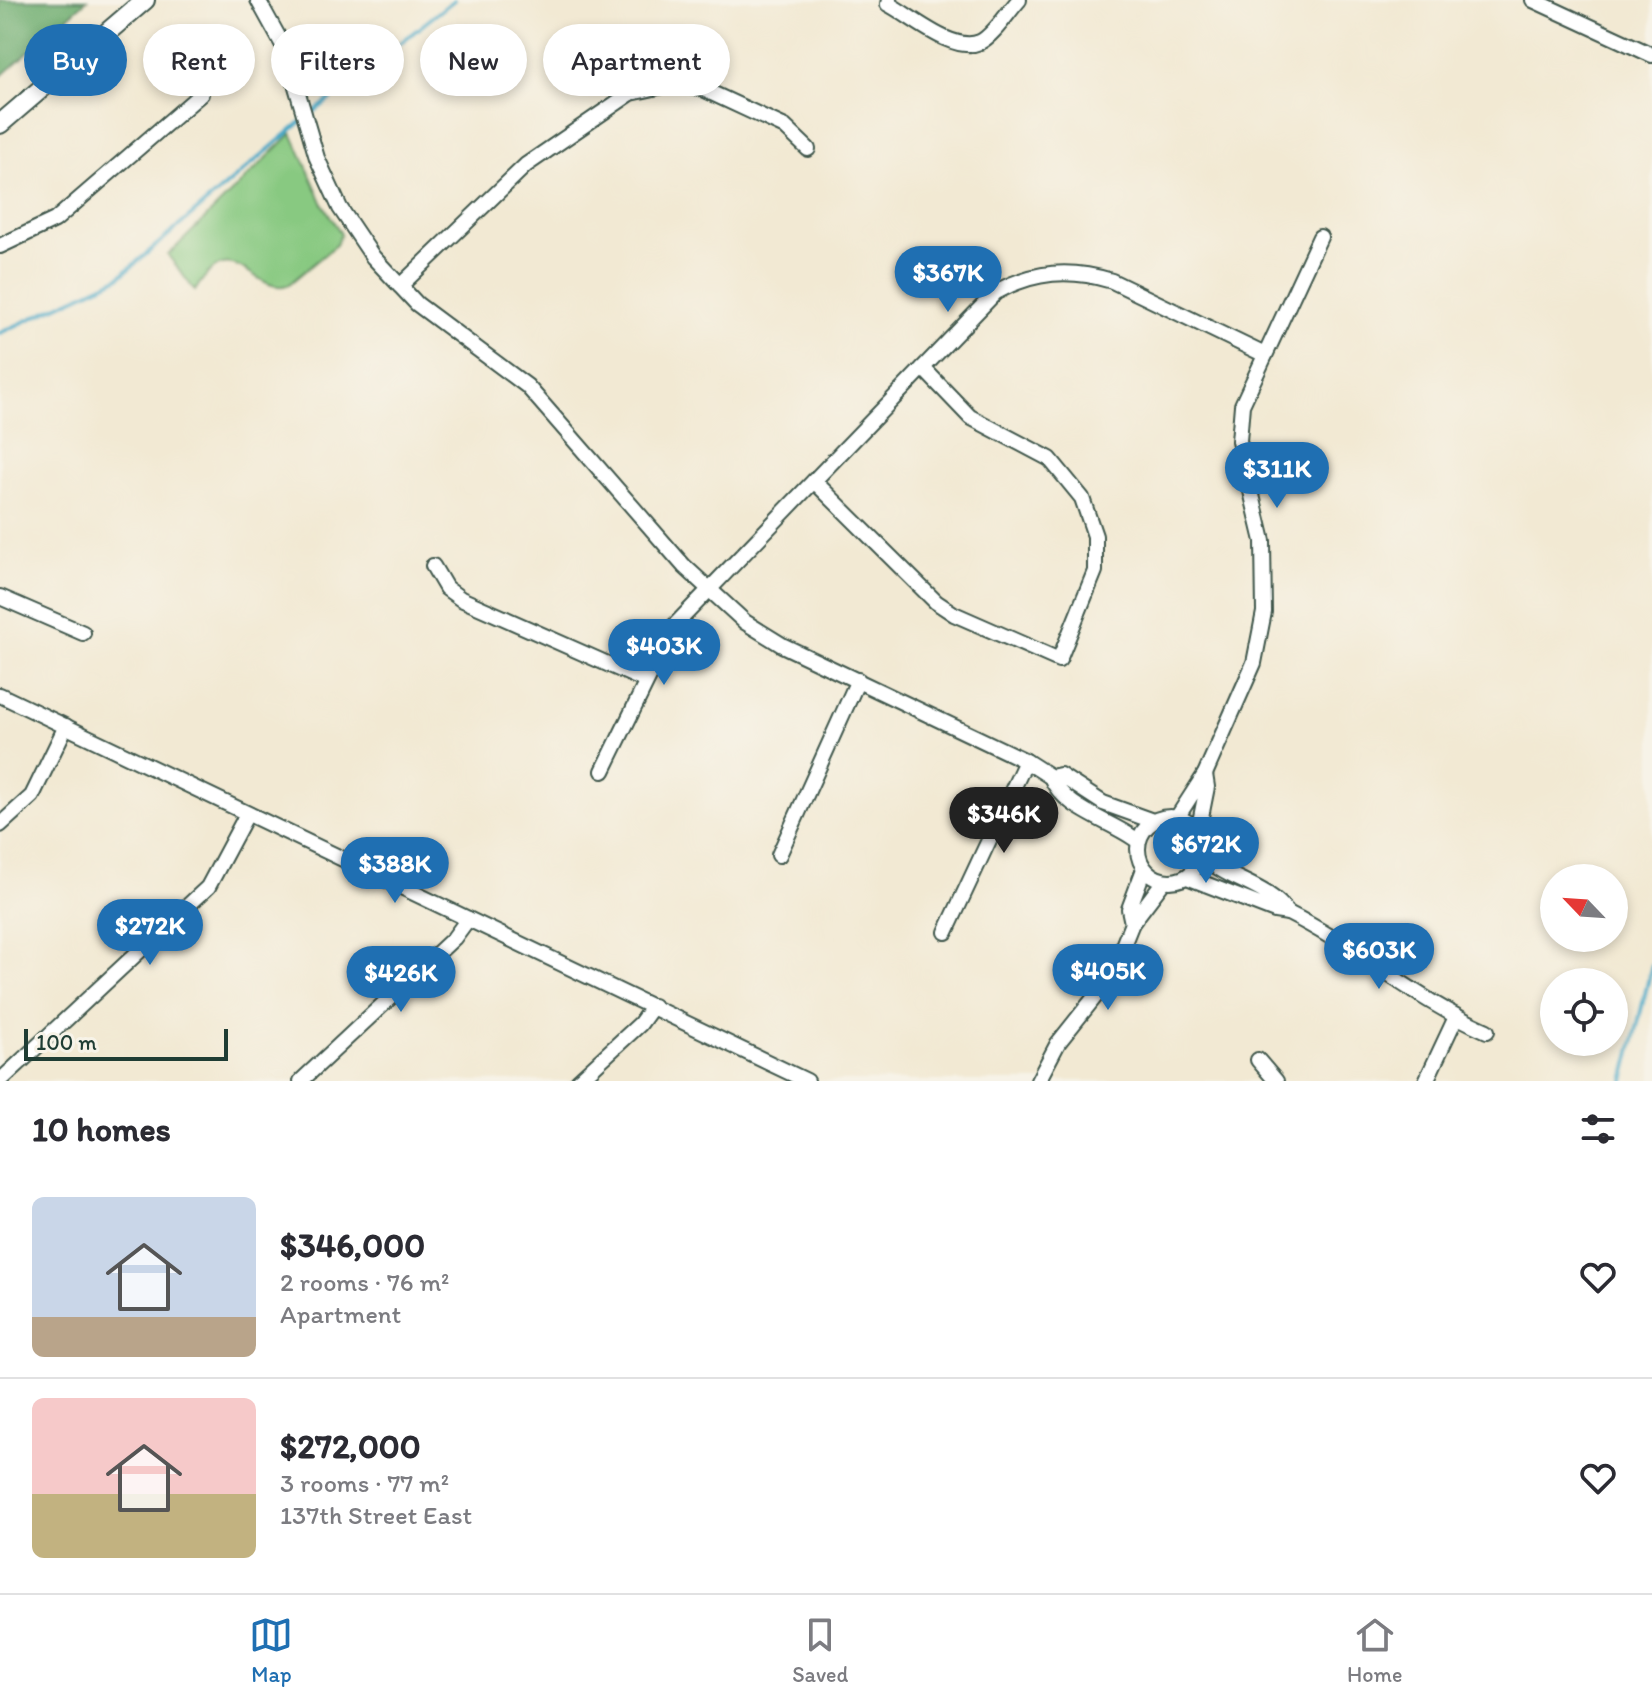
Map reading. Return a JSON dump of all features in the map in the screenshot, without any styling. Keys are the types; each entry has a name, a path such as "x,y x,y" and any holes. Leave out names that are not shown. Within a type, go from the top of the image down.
{"main road":[{"path":"0,124 145,0"}],"street":[{"path":"258,0 273,24 298,84 309,130 340,208 373,257 432,316 527,386 707,589 766,636 1026,761 1051,777 1054,786 1076,805 1138,841"},
{"path":"889,2 902,16 955,42 971,44 984,39 1019,0"},
{"path":"1533,0 1652,55"},
{"path":"400,286 526,165 631,93 668,85 701,88 785,127 808,149"},
{"path":"0,246 55,220 199,96"},
{"path":"1051,777 1060,775 1103,803 1153,821 1178,816 1205,774 1244,689 1261,637 1266,564 1258,513 1242,459 1239,426 1242,405 1320,237"},
{"path":"603,771 674,626 996,292 1031,277 1070,271 1112,281 1265,355"},
{"path":"814,481 936,602 954,614 1059,660 1095,571 1095,536 1082,498 1050,459 970,417 923,368"},
{"path":"433,566 446,588 461,599 646,681"},
{"path":"0,597 83,633"},
{"path":"779,855 858,680"},
{"path":"0,695 807,1081"},
{"path":"0,825 32,796 66,726"},
{"path":"946,932 1026,761"},
{"path":"1187,877 1195,869 1201,854 1198,832 1207,787 1205,774"},
{"path":"0,1081 208,887 247,814"},
{"path":"1178,816 1198,832"},
{"path":"1153,821 1138,841 1137,854 1144,869 1164,881 1187,877 1275,911 1288,913"},
{"path":"1201,854 1224,874 1271,895 1288,913 1345,943 1419,997 1487,1031"},
{"path":"1132,923 1129,909 1144,869"},
{"path":"1038,1081 1067,1030 1110,978 1132,923 1164,881"},
{"path":"301,1081 454,938 468,919"},
{"path":"578,1081 640,1024 653,1006"},
{"path":"1426,1081 1456,1017"},
{"path":"1258,1060 1276,1081"}],"green space":[{"path":"0,0 87,0 60,24 24,24 24,56 0,77"},
{"path":"292,133 322,202 341,234 336,245 288,285 276,286 264,282 232,264 221,265 208,273 195,291 168,255"}],"waterway":[{"path":"309,116 454,0"},
{"path":"0,333 118,278 302,121"},
{"path":"1624,1081 1652,965"}]}
